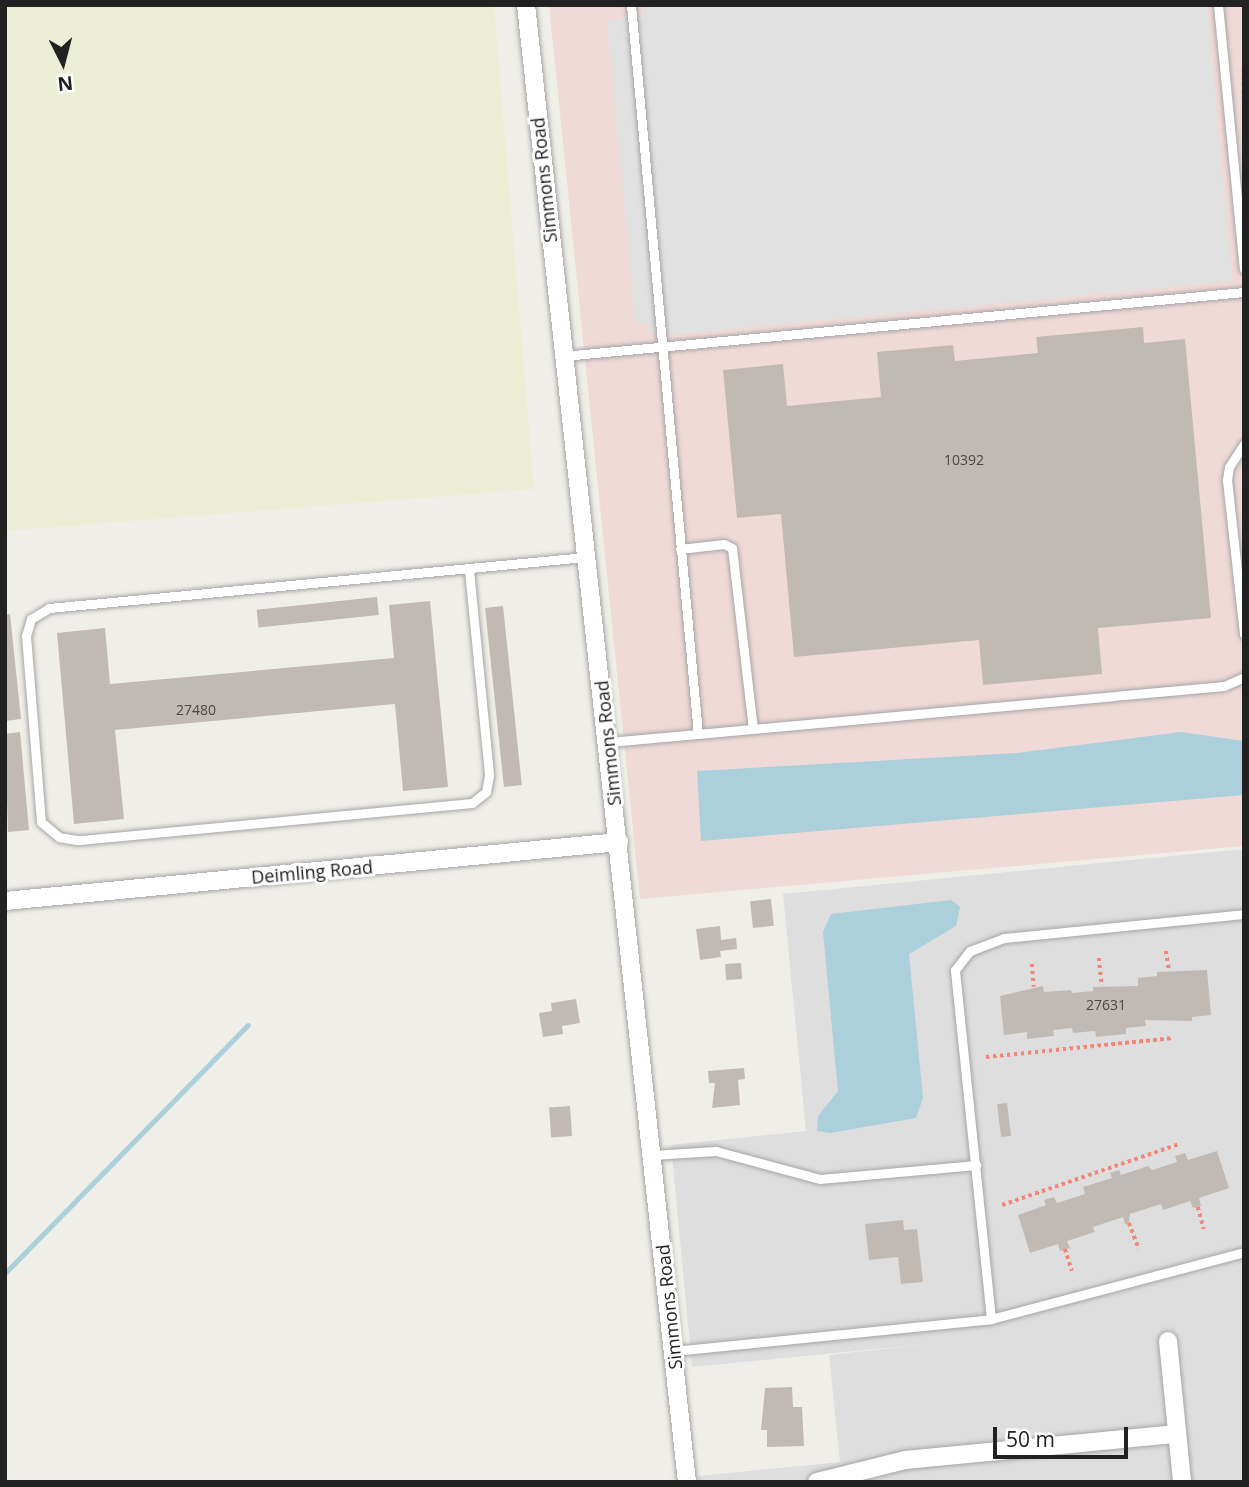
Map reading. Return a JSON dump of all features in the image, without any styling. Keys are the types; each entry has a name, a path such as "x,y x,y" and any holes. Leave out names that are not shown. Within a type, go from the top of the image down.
{"street":[{"name":"Simmons Road","path":"526,5 562,356 608,742 687,1482"},
{"name":"Deimling Road","path":"5,901 619,842"},
{"path":"1168,1340 1182,1482"},
{"path":"817,1482 905,1460 1177,1434"}],"lane":[{"path":"631,5 698,734"},
{"path":"1217,5 1244,269"},
{"path":"562,356 1244,292"},
{"path":"1244,444 1234,457 1227,480 1244,634"},
{"path":"680,549 724,544 732,548 753,729"},
{"path":"469,570 489,775 486,792 472,803 77,841 59,837 41,822 26,636 31,619 49,608 586,557"},
{"path":"608,742 1224,686 1244,677"},
{"path":"991,1319 955,970 970,951 1004,938 1244,914"},
{"path":"652,1155 716,1151 820,1179 976,1165"},
{"path":"673,1351 991,1319 1244,1252"}],"path":[{"path":"1244,69 1244,106"},
{"path":"1166,951 1169,971"},
{"path":"1099,958 1102,986"},
{"path":"1032,964 1034,987"},
{"path":"986,1058 1173,1038"},
{"path":"1002,1205 1179,1143"},
{"path":"1198,1206 1204,1230"},
{"path":"1129,1223 1139,1249"},
{"path":"1065,1249 1072,1271"}],"shaded area":[{"path":"549,5 1244,5 1244,846 640,899"},
{"path":"676,5 1207,5 1232,281 678,334 648,333 649,325 635,324 607,21 644,16 646,8"},
{"path":"1244,849 1244,1482 699,1482 698,1476 840,1462 829,1355 937,1343 692,1367 671,1145 806,1131 783,894"}],"green space":[{"path":"5,5 494,5 534,489 5,531"}],"water":[{"path":"1181,732 1244,741 1244,795 701,841 697,771 1017,753"},
{"path":"951,900 960,907 956,926 909,954 923,1098 916,1118 830,1133 817,1131 818,1116 838,1091 823,932 831,914"}],"building":[{"path":"1143,327 1144,343 1185,339 1211,618 1098,628 1102,674 983,685 979,640 794,657 781,514 737,518 723,370 783,364 787,406 881,397 877,352 953,345 955,361 1038,353 1036,337"},
{"path":"377,597 379,615 259,628 257,610"},
{"path":"430,601 448,787 403,791 395,704 115,730 124,819 74,824 57,633 105,628 110,684 394,658 389,605"},
{"path":"503,606 522,785 504,787 485,608"},
{"path":"10,614 21,719 5,721 5,615"},
{"path":"20,732 29,830 8,832 5,734"},
{"path":"771,899 774,926 753,928 750,901"},
{"path":"720,926 721,940 736,938 737,949 720,951 721,957 700,960 696,929"},
{"path":"741,963 742,979 726,980 725,964"},
{"path":"1207,970 1211,1015 1192,1017 1192,1021 1145,1020 1146,1026 1126,1028 1126,1034 1096,1037 1095,1031 1073,1033 1072,1028 1053,1030 1054,1036 1027,1039 1027,1032 1004,1035 1000,996 1043,986 1044,992 1071,990 1072,993 1093,991 1093,987 1138,986 1138,978 1157,976 1157,972"},
{"path":"576,999 580,1023 562,1026 563,1034 543,1037 539,1013 552,1011 551,1003"},
{"path":"744,1068 745,1079 738,1080 740,1105 712,1108 715,1083 709,1083 708,1071"},
{"path":"1007,1103 1011,1136 1001,1137 997,1104"},
{"path":"570,1106 572,1136 551,1137 549,1107"},
{"path":"1217,1151 1229,1188 1199,1198 1201,1206 1193,1208 1190,1201 1163,1210 1161,1204 1130,1214 1129,1223 1125,1224 1123,1217 1093,1227 1095,1232 1067,1241 1070,1248 1060,1251 1058,1244 1030,1253 1018,1215 1046,1205 1044,1200 1054,1197 1057,1203 1085,1194 1083,1187 1112,1178 1110,1173 1119,1170 1121,1175 1148,1166 1152,1170 1177,1162 1175,1156 1185,1153 1188,1160"},
{"path":"903,1220 904,1230 917,1229 923,1282 901,1284 898,1257 869,1260 865,1224"},
{"path":"792,1387 793,1407 802,1407 804,1446 767,1447 767,1430 761,1430 765,1388"}],"waterway":[{"path":"5,1273 248,1025"}]}
